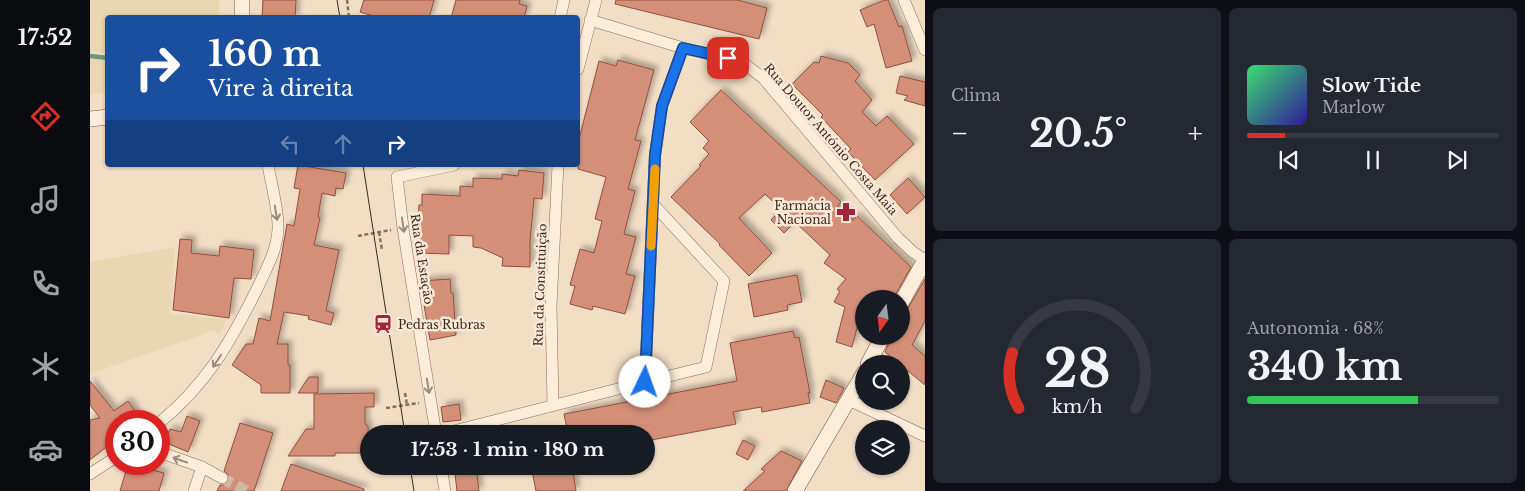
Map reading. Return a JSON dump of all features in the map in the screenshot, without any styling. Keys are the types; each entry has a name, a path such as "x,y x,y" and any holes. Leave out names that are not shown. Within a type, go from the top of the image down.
{"main road":[{"path":"242,0 242,15"},
{"path":"90,120 105,117"},
{"path":"908,290 925,260"},
{"path":"795,491 855,389"}],"street":[{"path":"561,15 564,0"},
{"path":"580,61 596,0"},
{"path":"904,0 925,50"},
{"name":"Rua Doutor António Costa Maia","path":"590,20 683,48 742,62 762,78 898,238 925,260"},
{"path":"645,382 655,155 662,106 683,48"},
{"path":"170,414 210,372 234,334 274,254 278,228 268,167"},
{"name":"Rua da Estação","path":"435,425 403,228 397,177 444,167"},
{"name":"Rua da Constituição","path":"553,405 551,306 558,167"},
{"path":"476,425 706,367 724,281 653,204"},
{"path":"849,400 925,436"},
{"path":"170,456 202,467 222,478"},
{"path":"90,474 105,464"},
{"path":"194,491 202,467"},
{"path":"442,475 445,491"}],"path":[{"path":"347,0 350,15"},
{"path":"358,236 403,228"},
{"path":"380,232 382,250"},
{"path":"405,393 407,405"},
{"path":"386,408 431,401"}],"shaded area":[{"path":"90,0 219,0 219,15 105,15 105,53 90,51"},
{"path":"90,58 105,60 105,92 90,95"},
{"path":"175,247 171,314 227,319 219,335 215,330 90,374 90,262"}],"building":[{"path":"263,0 296,0 295,15 262,15"},
{"path":"364,0 434,0 430,15 370,15 360,12"},
{"path":"456,0 520,0 519,4 527,6 525,15 452,15"},
{"path":"616,0 737,0 767,8 759,39 615,4"},
{"path":"888,0 899,27 902,26 912,61 886,68 874,24 867,27 860,10"},
{"path":"821,56 848,63 860,75 855,81 872,100 862,112 876,126 887,116 914,144 875,180 848,152 851,149 821,117 823,115 792,84 814,62 819,63"},
{"path":"618,60 654,70 635,140 641,141 628,189 635,191 624,234 636,237 626,274 635,276 625,314 593,306 592,310 570,304 575,286 570,285 580,249 594,253 602,221 595,219 606,177 578,169 580,167 580,135 599,61 616,66"},
{"path":"900,76 925,82 925,106 904,100 908,96 896,93"},
{"path":"721,90 841,202 838,206 853,220 857,216 911,267 898,290 855,290 855,336 852,347 836,342 845,307 834,302 840,291 837,289 846,279 824,263 830,255 795,222 784,233 771,220 781,209 765,194 739,218 772,253 749,276 720,244 671,197 701,166 699,165 709,154 703,148 709,141 690,122"},
{"path":"298,167 310,167 346,173 343,189 336,188 335,196 322,193 318,217 320,218 314,245 339,250 326,311 334,313 331,325 308,319 309,316 284,312 277,344 288,344 290,393 261,393 261,385 232,365 246,344 253,344 259,318 270,321 287,224 294,226 300,189 294,188"},
{"path":"519,170 544,173 542,199 534,198 530,241 530,267 502,266 503,258 481,248 473,247 473,236 449,235 449,254 415,253 419,205 422,205 422,194 460,196 460,186 473,187 473,178 502,179 502,174 518,176"},
{"path":"908,178 925,197 907,214 890,195"},
{"path":"180,239 192,240 191,253 219,256 220,246 254,250 251,279 234,278 229,318 173,310"},
{"path":"797,275 802,302 787,305 788,310 754,317 748,284"},
{"path":"450,279 456,335 430,340 420,281"},
{"path":"925,279 925,321 912,345 925,356 925,385 910,373 910,355 889,355 885,352 888,345 910,345 910,305"},
{"path":"793,331 795,338 799,337 810,393 808,392 810,403 762,412 761,407 733,412 736,424 655,439 655,425 566,425 564,414 737,381 730,343"},
{"path":"309,377 318,377 318,393 298,393"},
{"path":"826,380 844,388 836,403 820,397"},
{"path":"90,381 113,410 105,410 105,448 90,460 90,420 100,418 90,405"},
{"path":"374,393 374,407 365,407 366,425 360,425 360,453 335,453 335,456 288,456 306,429 314,429 314,394"},
{"path":"128,401 134,410 115,410"},
{"path":"459,404 461,420 443,422 441,407"},
{"path":"187,416 200,421 188,452 170,444 170,429 181,432"},
{"path":"240,423 273,433 254,491 217,491 220,485 225,485 229,481 229,475 224,471"},
{"path":"743,440 755,446 748,460 736,454"},
{"path":"781,451 802,461 786,491 743,491 765,471 761,469"},
{"path":"291,464 364,489 364,491 281,491"},
{"path":"125,475 163,475 159,491 120,491"},
{"path":"455,475 477,475 479,491 457,491"},
{"path":"533,475 573,475 576,491 536,491"}],"waterway":[{"path":"90,56 105,58"}],"tunnel":[{"path":"222,478 247,491"}],"tram line":[{"path":"337,0 340,15"},
{"path":"363,167 404,425"},
{"path":"411,475 414,491"}],"slow traffic":[{"path":"651,246 655,169"}],"place":[{"name":"Farmácia Nacional","path":"846,212"},
{"name":"Pedras Rubras","path":"383,324"}],"route":[{"path":"645,382 655,155 662,106 683,48 728,58"}]}
